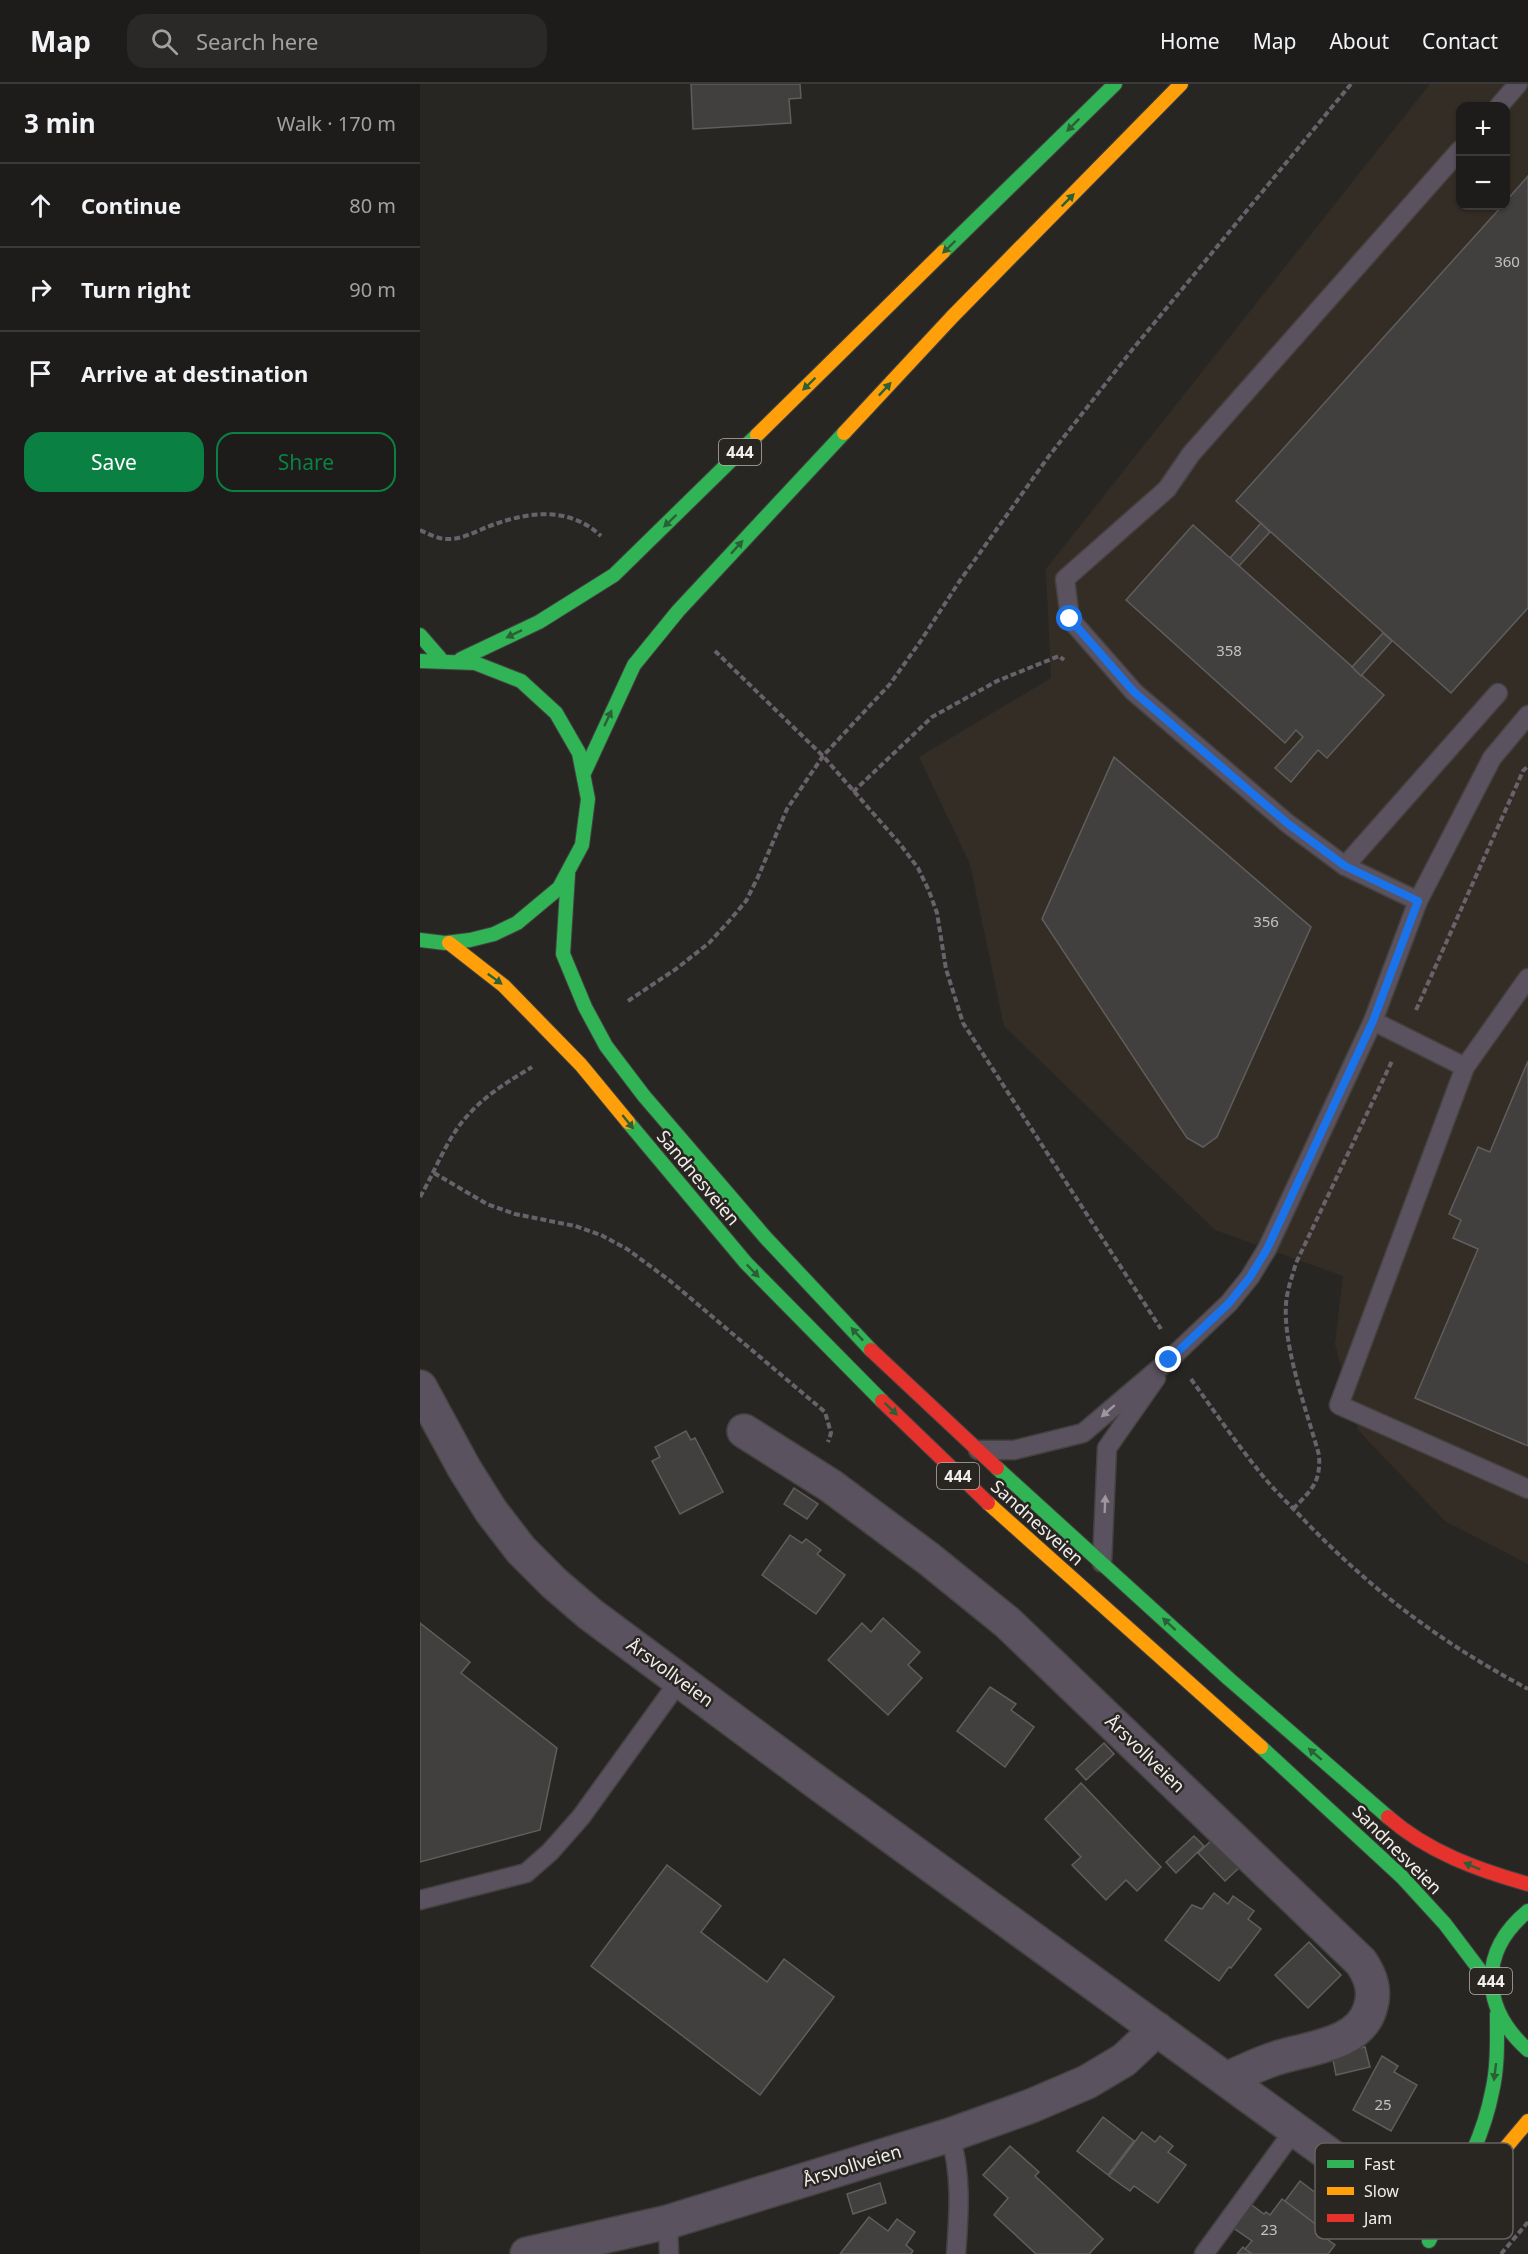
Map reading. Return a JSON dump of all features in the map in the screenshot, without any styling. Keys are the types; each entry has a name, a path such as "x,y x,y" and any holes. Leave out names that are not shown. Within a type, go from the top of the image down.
{"main road":[{"name":"444","path":"461,659 539,622 614,575 1115,84"},
{"path":"585,771 634,665 678,611 952,317 1181,84"},
{"path":"420,635 440,658"},
{"name":"444","path":"420,661 440,658 461,659 496,667 527,684 554,708 573,738 585,771 588,798 586,825 579,850 568,874 551,897 513,926 477,939 449,943 424,943"},
{"name":"Sandnesveien","path":"568,874 563,954 585,1007 606,1047 644,1096 765,1237 872,1350 977,1450 1229,1679 1406,1833 1444,1854 1488,1873 1528,1884"},
{"name":"Sandnesveien","path":"449,943 504,986 581,1065 746,1263 858,1378 963,1480 1330,1809 1402,1877 1445,1924 1491,1985"},
{"name":"444","path":"1528,1911 1509,1929 1498,1946 1492,1965 1491,1985 1497,2014 1509,2034 1528,2050"},
{"path":"1476,2143 1490,2104 1496,2068 1497,2014"},
{"path":"1510,2143 1528,2121"},
{"path":"1419,2254 1429,2241"}],"street":[{"name":"Årsvollveien","path":"420,1387 464,1468 491,1510 521,1550 590,1614 815,1781 1315,2144"},
{"name":"Årsvollveien","path":"744,1431 831,1486 929,1559 1008,1623 1361,1962 1370,1975 1373,1989 1372,2003 1362,2026 1352,2034 1333,2042 1275,2058 1226,2079"},
{"name":"Årsvollveien","path":"527,2254 668,2222 950,2135 1031,2106 1087,2082 1124,2060 1156,2029"}],"lane":[{"path":"1502,102 1518,84"},
{"path":"1418,901 1345,866 1287,823 1134,692 1070,619 1065,579 1167,489 1191,454 1456,156"},
{"path":"1345,866 1498,693"},
{"path":"977,1450 1014,1450 1083,1433 1169,1360 1229,1303 1250,1277 1373,1021 1418,901 1492,758 1528,715"},
{"path":"1528,978 1465,1067 1339,1405 1528,1490"},
{"path":"1373,1021 1465,1067"},
{"path":"1102,1563 1107,1448 1169,1360"},
{"path":"420,1899 526,1873 550,1852 581,1817 680,1680"},
{"path":"1204,2254 1295,2129"},
{"path":"950,2135 957,2159 960,2182 956,2254"},
{"path":"668,2222 669,2254"}],"path":[{"path":"628,1002 709,943 746,901 787,809 823,756 890,684 984,545 1056,447 1132,350 1351,84"},
{"path":"420,530 435,537 448,539 463,537 509,518 549,513 578,520 592,527 604,538"},
{"path":"716,651 823,756 918,868 936,913 946,969 963,1023 1161,1329"},
{"path":"853,792 932,717 997,681 1059,656 1067,663"},
{"path":"1293,1509 1312,1490 1320,1469 1319,1455 1286,1328 1289,1285 1296,1263 1404,1036 1523,771 1528,766"},
{"path":"420,1197 448,1143 468,1115 485,1098 540,1062"},
{"path":"434,1173 487,1204 515,1215 575,1226 601,1235 627,1249 669,1280 825,1412"},
{"path":"1191,1378 1257,1468 1293,1509 1347,1563 1396,1606 1448,1643 1528,1689"},
{"path":"1501,2254 1528,2222"}],"shaded area":[{"path":"1430,84 1528,84 1528,1564 1445,1521 1358,1430 1335,1344 1343,1276 1215,1230 1004,1026 970,864 919,757 1051,678 1046,569"}],"building":[{"path":"691,84 800,84 801,98 789,99 791,123 693,129"},
{"path":"1528,176 1528,608 1451,693 1236,501 1498,210 1510,210 1510,196"},
{"path":"1261,523 1270,532 1239,566 1230,558"},
{"path":"1193,525 1384,695 1327,758 1318,750 1291,782 1275,768 1303,737 1296,730 1285,743 1126,600"},
{"path":"1383,633 1392,641 1361,676 1352,667"},
{"path":"1114,757 1311,927 1217,1137 1203,1147 1187,1138 1042,919"},
{"path":"1528,1061 1528,1446 1415,1398 1478,1249 1453,1238 1461,1220 1449,1214 1478,1147 1490,1152"},
{"path":"686,1431 691,1440 695,1438 723,1492 680,1514 652,1461 660,1457 655,1447"},
{"path":"794,1488 818,1504 807,1519 784,1504"},
{"path":"790,1535 802,1543 806,1539 821,1550 817,1554 845,1575 816,1614 762,1575"},
{"path":"883,1618 920,1652 908,1665 922,1678 888,1715 828,1660 862,1623 871,1632"},
{"path":"420,1623 470,1662 461,1673 557,1748 540,1830 420,1862"},
{"path":"990,1687 1016,1704 1011,1710 1034,1727 1005,1767 957,1731"},
{"path":"1104,1743 1114,1754 1086,1780 1076,1769"},
{"path":"1081,1783 1161,1867 1137,1891 1126,1880 1106,1900 1072,1865 1081,1857 1045,1819"},
{"path":"1194,1836 1204,1846 1176,1873 1166,1862"},
{"path":"1213,1839 1240,1867 1225,1881 1198,1853"},
{"path":"667,1865 721,1906 701,1932 767,1982 784,1959 834,1997 760,2095 591,1966"},
{"path":"1214,1893 1228,1904 1233,1896 1254,1911 1248,1919 1261,1929 1219,1981 1165,1940 1192,1905 1202,1909"},
{"path":"1309,1942 1341,1975 1308,2008 1275,1975"},
{"path":"1365,2047 1370,2067 1336,2075 1332,2054"},
{"path":"1382,2056 1398,2066 1394,2072 1417,2085 1391,2131 1353,2110"},
{"path":"1103,2117 1134,2141 1108,2175 1077,2151"},
{"path":"1142,2132 1155,2142 1160,2136 1173,2146 1168,2152 1186,2165 1158,2203 1134,2186 1130,2191 1109,2176"},
{"path":"1010,2146 1039,2172 1035,2176 1103,2239 1089,2254 1036,2254 994,2215 1008,2198 983,2175"},
{"path":"1300,2181 1315,2192 1315,2224 1285,2201"},
{"path":"880,2183 886,2203 853,2214 847,2194"},
{"path":"1282,2199 1315,2224 1315,2239 1327,2239 1335,2245 1328,2254 1252,2254 1245,2249 1252,2241 1232,2227 1249,2203 1264,2214 1266,2212 1270,2215"},
{"path":"869,2217 888,2231 897,2219 915,2232 906,2245 913,2251 911,2254 840,2254"},
{"path":"1243,2247 1245,2249 1252,2254 1237,2254"}],"traffic: fast":[{"path":"943,252 1115,84"},
{"path":"585,771 634,665 678,611 844,433"},
{"path":"461,659 539,622 614,575 757,435"},
{"path":"420,635 440,658"},
{"path":"420,661 475,663 521,681 556,713 579,753 588,799 582,845 559,888 517,923 494,934 445,943 420,940"},
{"path":"568,874 563,954 585,1007 606,1046 644,1096 765,1237 871,1350"},
{"path":"628,1122 746,1263 882,1401"},
{"path":"997,1468 1229,1679 1388,1817"},
{"path":"1261,1747 1402,1877 1445,1924 1491,1985"},
{"path":"1528,1911 1512,1927 1500,1944 1494,1962 1492,1980 1494,1998 1501,2016 1512,2034 1528,2050"},
{"path":"1477,2143 1492,2092 1497,2053 1497,2014"}],"traffic: slow":[{"path":"844,433 952,317 1181,84"},
{"path":"757,435 943,252"},
{"path":"449,943 504,986 581,1065 628,1122"},
{"path":"988,1503 1261,1747"},
{"path":"1510,2143 1528,2121"}],"traffic: jam":[{"path":"871,1350 997,1468"},
{"path":"882,1401 988,1503"},
{"path":"1388,1817 1437,1850 1472,1866 1528,1884"}],"route":[{"path":"1070,619 1134,692 1287,823 1345,866 1418,901 1373,1021 1267,1249 1250,1277 1229,1303 1169,1360"}]}
